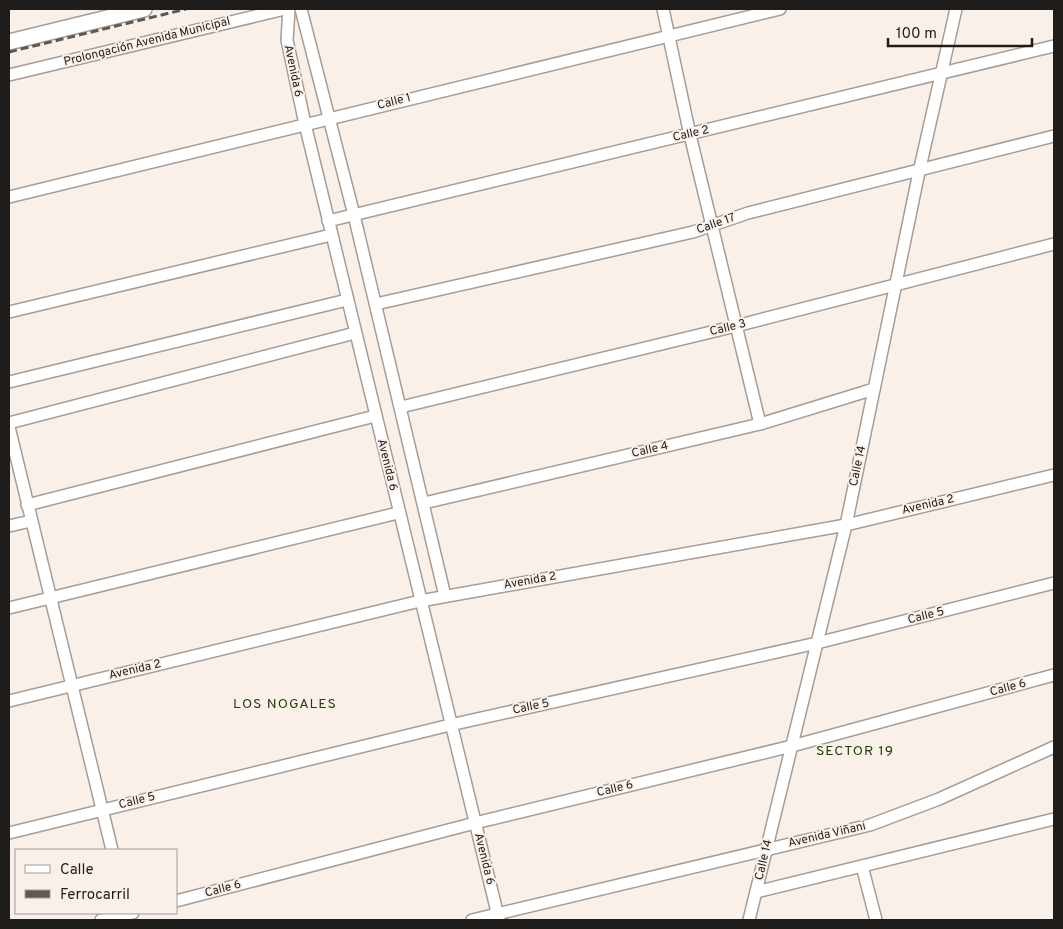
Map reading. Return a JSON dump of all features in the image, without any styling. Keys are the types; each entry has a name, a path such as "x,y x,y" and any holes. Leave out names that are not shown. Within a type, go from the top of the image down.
{"main road":[{"path":"9,42 144,9"}],"street":[{"name":"Prolongación Avenida Municipal","path":"9,75 286,9"},
{"name":"Avenida 6","path":"290,9 287,40 305,124 398,513 498,917"},
{"name":"Avenida 6","path":"301,9 376,304 445,596"},
{"path":"663,9 690,134 760,424"},
{"name":"Calle 1","path":"9,196 780,9"},
{"name":"Calle 14","path":"749,920 846,525 919,172 956,9"},
{"name":"Calle 2","path":"328,221 1054,46"},
{"name":"Calle 17","path":"376,304 693,232 748,213 919,172 1054,136"},
{"path":"9,312 331,235"},
{"name":"Calle 3","path":"400,407 736,326 1054,244"},
{"path":"9,382 347,300"},
{"path":"9,422 355,333"},
{"name":"Calle 4","path":"424,504 760,424 874,389"},
{"path":"27,505 375,416"},
{"path":"9,427 112,849"},
{"name":"Avenida 2","path":"9,701 420,601 846,525 1054,475"},
{"path":"9,608 398,513"},
{"path":"9,526 31,521"},
{"name":"Calle 5","path":"9,833 450,725 817,644 1054,583"},
{"name":"Calle 6","path":"178,900 475,823 792,746 1054,675"},
{"name":"Avenida Viñani","path":"472,920 498,917 766,849 870,825 939,799 1054,747"},
{"path":"756,892 1054,819"},
{"path":"862,866 876,920"},
{"path":"101,920 130,915"}],"railway":[{"path":"9,52 186,9"}],"district":[{"name":"LOS NOGALES","path":"285,704"},
{"name":"SECTOR 19","path":"855,751"}]}
